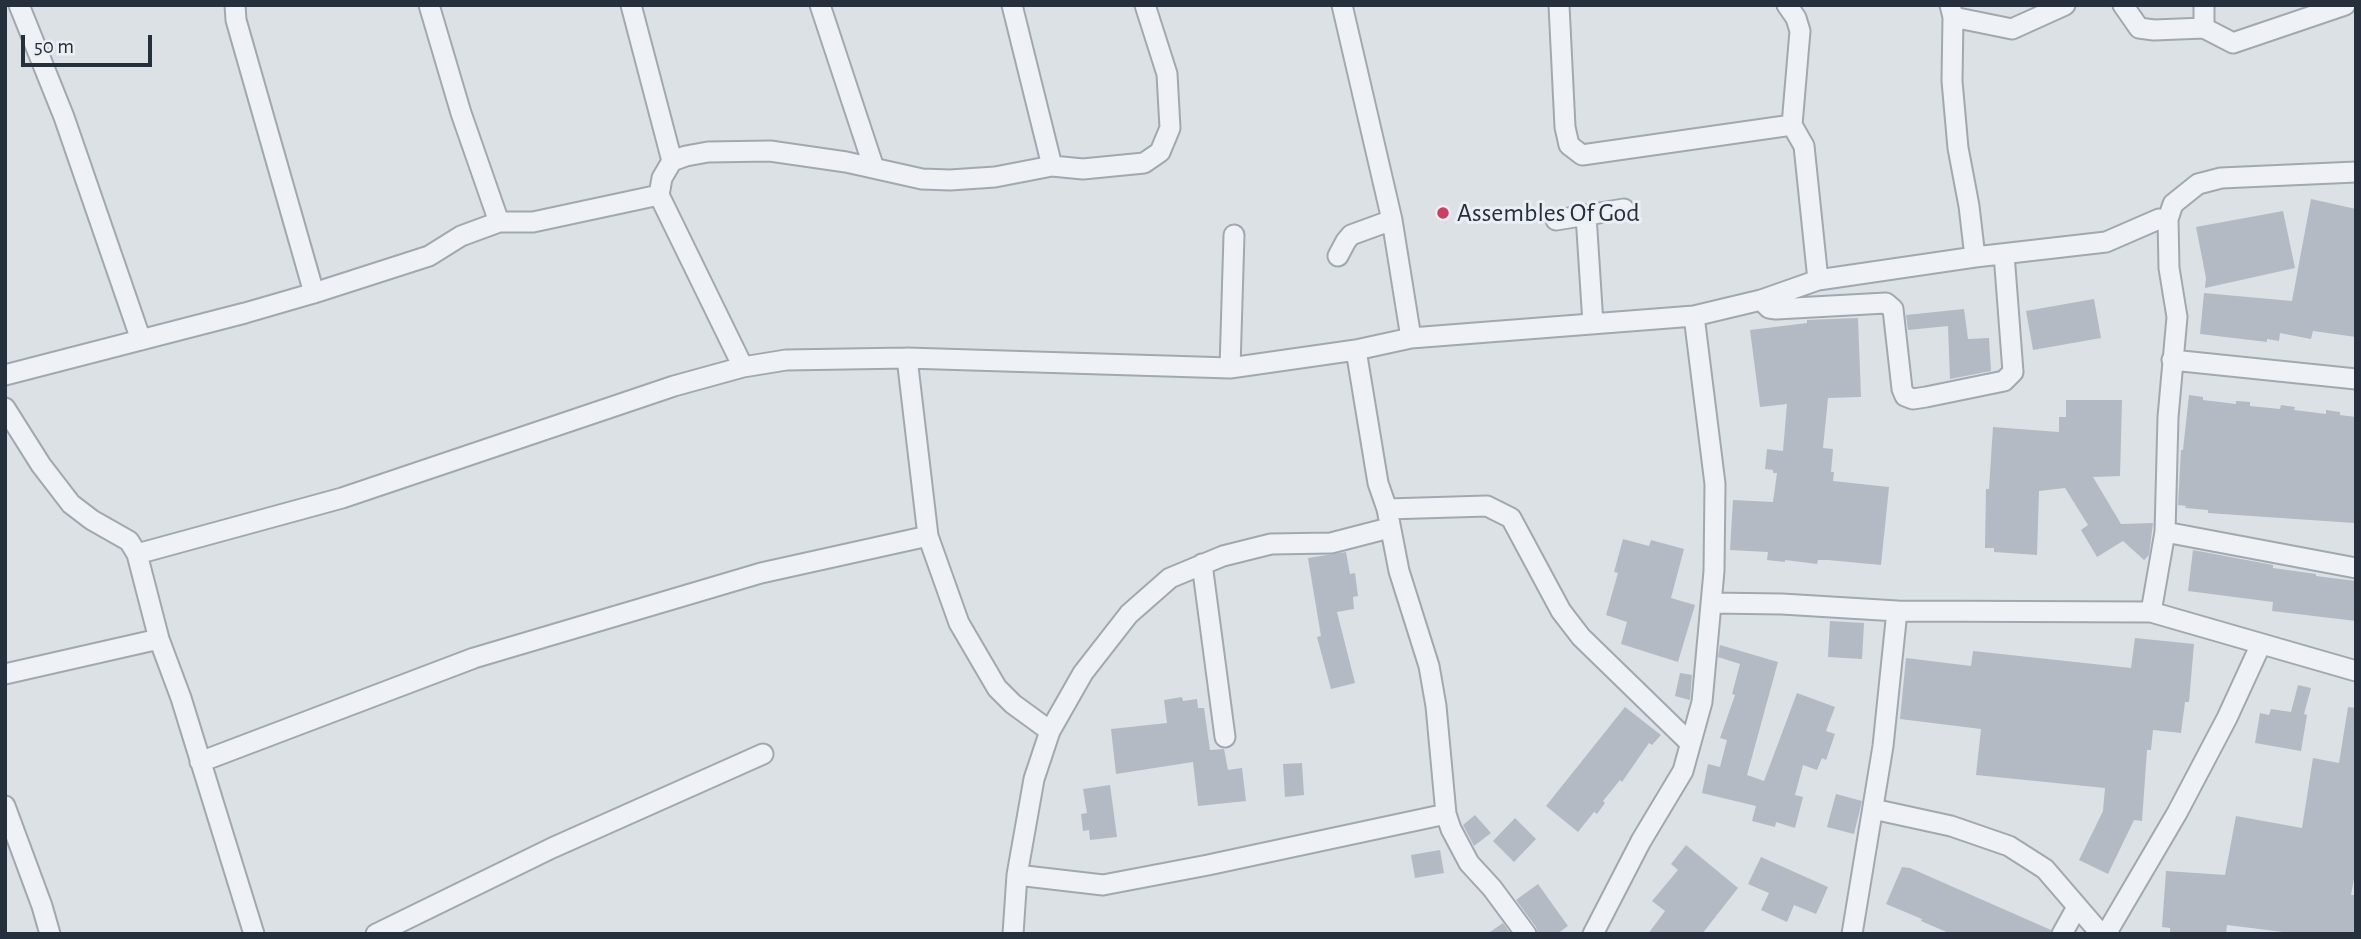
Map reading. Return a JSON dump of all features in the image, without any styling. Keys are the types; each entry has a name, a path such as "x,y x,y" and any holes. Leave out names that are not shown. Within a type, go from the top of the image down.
{"street":[{"path":"19,5 64,117 141,341"},
{"path":"235,5 236,20 314,293"},
{"path":"429,5 461,113 499,222"},
{"path":"631,5 672,161"},
{"path":"820,5 874,168"},
{"path":"1013,5 1052,166"},
{"path":"743,366 659,195 662,178 672,161 708,152 770,151 874,168 922,179 950,180 995,177 1052,166 1083,169 1144,163 1160,152 1170,128 1167,74 1145,5"},
{"path":"1342,5 1392,220 1410,338"},
{"path":"1559,5 1565,127 1569,145 1582,155 1792,125"},
{"path":"1787,5 1796,18 1800,32 1792,125 1804,146 1818,280"},
{"path":"1975,257 1954,112 1951,11 2012,29 2065,5"},
{"path":"2123,5 2139,28 2204,28 2232,43 2345,5"},
{"path":"2204,5 2204,28"},
{"path":"2151,612 2165,532 2172,360 2177,317 2169,268 2168,219 2174,204 2198,184 2221,178 2356,172"},
{"path":"5,375 314,293 429,256 461,236 499,222 533,222 659,195"},
{"path":"1556,220 1624,209"},
{"path":"1586,215 1593,324"},
{"path":"137,554 342,498 674,386 743,366 786,360 907,358 1230,368 1356,350 1410,338 1694,316 1761,300 1818,280 1975,257 2106,242 2148,223 2168,219"},
{"path":"1338,256 1351,235 1392,220"},
{"path":"1230,368 1234,235"},
{"path":"1761,300 1769,308 1776,309 1886,303 1893,309 1902,389 1905,396 1913,399 1926,397 2004,381 2013,372 2004,254"},
{"path":"1593,934 1641,841 1683,771 1702,702 1714,572 1715,484 1694,316"},
{"path":"1356,350 1373,456 1412,616 1429,666 1436,706 1446,814 1469,863 1492,888 1526,934"},
{"path":"907,358 928,536 959,623 997,688 1013,704 1050,731"},
{"path":"2172,360 2356,379"},
{"path":"5,408 41,465 71,504 92,520 129,541 137,554 159,639 181,698 254,934"},
{"path":"1013,934 1017,875 1034,779 1050,731 1083,673 1129,614 1170,578 1243,550 1271,544 1331,543 1388,519 1487,506 1511,518 1561,611 1581,637 1689,742"},
{"path":"2165,532 2356,568"},
{"path":"200,762 474,658 761,573 928,536"},
{"path":"1202,564 1225,737"},
{"path":"1711,603 1898,611 2151,612 2356,671"},
{"path":"1852,934 1874,809 1898,611"},
{"path":"5,674 159,639"},
{"path":"1874,809 1951,825 2009,846 2045,869 2104,934 2196,777 2227,718 2260,643"},
{"path":"376,934 552,848 763,754"},
{"path":"5,806 50,934"},
{"path":"1017,875 1103,885 1446,814"},
{"path":"2062,934 2077,907"}],"building":[{"path":"2311,199 2356,209 2356,337 2313,331 2311,339 2280,333 2279,341 2267,339 2267,342 2200,334 2204,293 2292,301"},
{"path":"2283,211 2295,268 2205,288 2206,278 2196,227"},
{"path":"2094,299 2101,338 2033,350 2026,311"},
{"path":"1964,309 1968,339 1989,338 1991,371 1950,379 1948,326 1908,330 1906,315"},
{"path":"1858,318 1861,397 1828,398 1823,448 1833,449 1833,481 1889,487 1881,565 1828,560 1818,560 1817,564 1785,562 1767,560 1768,552 1730,550 1733,500 1773,502 1777,473 1765,469 1767,449 1783,451 1787,404 1760,407 1750,330 1807,323 1807,320"},
{"path":"2189,395 2203,397 2203,400 2236,404 2236,401 2250,402 2250,406 2280,409 2281,405 2295,407 2294,410 2326,414 2326,410 2356,417 2354,523 2208,513 2208,510 2178,505 2181,450"},
{"path":"2066,400 2122,400 2120,476 2093,477 2121,524 2153,523 2149,555 2144,560 2123,541 2097,557 2081,530 2088,525 2065,488 2039,491 2037,555 1994,552 1994,548 1985,548 1986,489 1989,489 1993,427 2059,432 2059,417 2066,417"},
{"path":"1623,539 1649,546 1651,540 1684,549 1671,598 1695,605 1678,662 1621,644 1627,622 1606,615 1618,573 1614,572"},
{"path":"2193,550 2273,565 2273,568 2356,581 2356,621 2272,611 2273,602 2188,591"},
{"path":"1346,552 1350,574 1355,573 1358,596 1353,597 1354,609 1337,612 1355,683 1331,689 1317,637 1321,636 1308,558"},
{"path":"1830,621 1864,623 1862,659 1828,657"},
{"path":"2135,638 2194,644 2189,702 2185,702 2181,733 2153,730 2151,750 2147,750 2142,821 2134,820 2108,874 2079,860 2103,811 2105,788 1976,775 1981,729 1900,719 1906,658 1971,666 1973,651 2131,668"},
{"path":"1720,645 1778,662 1747,775 1764,781 1797,693 1835,707 1826,731 1835,734 1826,760 1822,758 1817,770 1803,765 1795,795 1803,797 1795,828 1776,822 1775,827 1752,821 1756,806 1702,793 1708,764 1720,767 1727,740 1720,738 1735,695 1732,694 1740,664 1718,657"},
{"path":"1680,673 1692,675 1690,700 1675,696"},
{"path":"2298,685 2311,688 2304,714 2307,715 2301,751 2255,743 2260,713 2269,715 2271,709 2291,712"},
{"path":"1182,697 1183,701 1197,699 1198,708 1204,708 1210,750 1224,749 1228,770 1242,768 1246,801 1198,806 1193,762 1116,774 1111,729 1167,723 1164,700"},
{"path":"1625,707 1661,735 1652,745 1649,743 1622,782 1620,780 1603,801 1605,803 1597,814 1594,812 1578,832 1546,806"},
{"path":"2348,707 2356,708 2356,868 2351,895 2356,895 2356,934 2299,934 2227,925 2226,934 2170,934 2170,928 2162,927 2166,871 2225,875 2236,816 2302,828 2313,758 2339,763"},
{"path":"1302,763 1304,795 1285,797 1283,764"},
{"path":"1110,785 1117,837 1090,840 1089,830 1083,831 1081,814 1087,813 1083,789"},
{"path":"1836,794 1862,801 1854,834 1827,827"},
{"path":"1475,815 1491,833 1474,846 1463,825"},
{"path":"1515,818 1536,839 1514,862 1493,841"},
{"path":"1686,845 1738,888 1702,934 1648,934 1665,911 1652,901 1678,870 1671,864"},
{"path":"1440,850 1444,873 1415,878 1411,855"},
{"path":"1761,857 1828,887 1816,914 1794,905 1787,922 1761,910 1769,893 1748,884"},
{"path":"1902,867 1910,868 2051,930 2050,934 1951,934 1921,921 1922,919 1886,904"},
{"path":"1538,884 1568,926 1557,934 1538,934 1536,927 1516,900"},
{"path":"1503,923 1511,934 1487,934"}],"place":[{"name":"Assembles Of God","path":"1443,213"}]}
